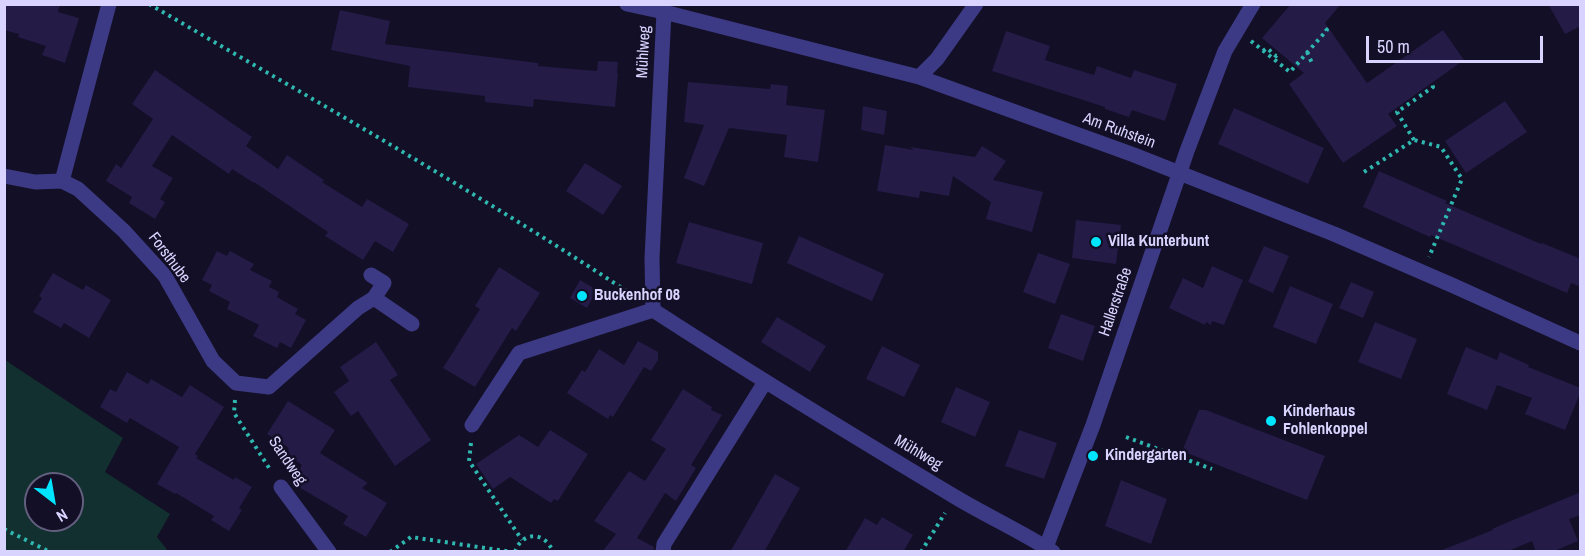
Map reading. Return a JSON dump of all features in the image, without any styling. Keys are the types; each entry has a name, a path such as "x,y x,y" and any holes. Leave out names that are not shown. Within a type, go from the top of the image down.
{"street":[{"path":"4,176 35,182 62,181 109,4"},
{"name":"Am Ruhstein","path":"627,4 664,8 918,78 1134,155 1334,234 1581,343"},
{"path":"918,78 937,59 976,4"},
{"name":"Hallerstraße","path":"1050,549 1179,173 1225,51 1253,4"},
{"name":"Mühlweg","path":"664,8 652,258 653,310 765,382 956,497 1050,549"},
{"name":"Forsthube","path":"62,181 78,189 124,231 165,276 213,361 236,383"},
{"path":"236,383 268,387 358,308 374,298 384,283 371,275"},
{"path":"374,298 412,324"},
{"path":"472,425 519,353 653,310"},
{"path":"663,552 664,544 765,382"},
{"name":"Sandweg","path":"281,487 329,552"}],"path":[{"path":"149,4 397,149 578,258 638,298"},
{"path":"1246,36 1290,72 1327,30 1323,26"},
{"path":"1263,51 1267,48 1276,56 1278,54"},
{"path":"1307,52 1312,63"},
{"path":"1429,258 1462,178 1442,147 1414,140 1397,112 1434,87 1431,83"},
{"path":"1364,171 1414,140"},
{"name":"Sandweg","path":"236,383 234,413 281,487"},
{"path":"472,425 469,461 522,540"},
{"path":"1126,437 1212,469"},
{"path":"921,552 956,497"},
{"path":"4,529 50,552"},
{"path":"390,552 411,537 513,552 522,540 538,536 546,540 553,552"}],"green space":[{"path":"5,360 123,438 105,472 170,514 157,537 168,551 5,551"}],"building":[{"path":"4,4 60,4 58,12 79,18 65,63 42,55 46,46 4,30"},
{"path":"1291,4 1341,4 1325,23 1367,83 1443,30 1464,60 1388,114 1397,126 1343,163 1289,84 1304,73 1262,38"},
{"path":"1548,4 1581,4 1581,26 1565,34"},
{"path":"340,10 390,21 385,44 538,63 538,66 597,71 598,61 618,62 615,107 534,99 533,107 485,102 485,96 408,87 410,66 331,50"},
{"path":"1006,31 1050,46 1045,60 1094,75 1097,66 1131,78 1134,70 1177,84 1165,121 1132,110 1129,117 1105,109 1105,107 992,71"},
{"path":"155,70 252,137 246,146 278,169 287,155 324,180 322,182 362,207 367,199 409,224 393,252 375,241 363,260 325,236 328,232 254,182 232,169 229,174 172,135 152,166 173,178 160,199 165,202 155,219 129,203 132,197 106,181 116,164 121,168 153,119 132,104"},
{"path":"688,82 770,89 771,84 788,86 786,105 825,110 818,162 784,157 787,135 729,128 704,186 684,178 704,125 684,122"},
{"path":"1505,101 1527,132 1466,173 1445,141"},
{"path":"863,106 887,111 884,135 861,130"},
{"path":"1234,108 1324,148 1308,184 1218,144"},
{"path":"885,145 975,157 982,146 1006,161 993,180 1043,192 1032,232 986,219 991,202 953,176 949,196 920,191 919,198 877,191"},
{"path":"585,163 622,186 603,215 566,191"},
{"path":"1379,171 1447,201 1445,203 1581,259 1581,287 1571,283 1567,293 1363,207"},
{"name":"Villa Kunterbunt","path":"1076,220 1121,225 1116,264 1072,258"},
{"path":"689,222 763,243 752,284 676,263"},
{"path":"799,236 884,274 872,301 787,263"},
{"path":"1264,246 1289,256 1273,293 1248,282"},
{"path":"217,251 227,256 230,251 254,264 250,270 272,281 269,287 279,292 277,297 298,309 295,314 306,320 291,348 280,342 277,348 253,336 259,325 227,309 230,302 209,291 212,285 202,280"},
{"path":"1038,253 1070,264 1055,304 1023,292"},
{"path":"1212,266 1243,280 1224,325 1212,321 1211,325 1206,322 1205,325 1169,308 1183,278 1203,288"},
{"path":"499,267 540,293 516,331 512,328 475,387 443,368 480,309 475,306"},
{"path":"53,273 83,290 86,285 111,300 89,338 64,323 61,328 33,312 42,298 39,296"},
{"name":"Buckenhof 08","path":"580,280 597,290 587,308 570,298"},
{"path":"1351,282 1374,292 1363,318 1339,308"},
{"path":"1290,286 1333,304 1316,344 1273,327"},
{"path":"1061,314 1095,326 1083,361 1048,348"},
{"path":"777,317 826,346 810,372 761,342"},
{"path":"1375,322 1417,339 1401,379 1358,362"},
{"path":"638,341 658,352 658,360 651,371 644,367 613,417 610,415 608,419 567,393 582,370 585,372 599,349 624,365"},
{"path":"376,342 398,375 390,380 431,440 395,466 358,411 351,416 334,392 349,381 340,367"},
{"path":"882,346 920,365 904,397 866,379"},
{"path":"1466,347 1497,360 1500,352 1529,365 1528,367 1581,388 1565,430 1525,414 1532,398 1497,385 1487,410 1447,394"},
{"path":"127,372 148,384 151,379 182,397 190,385 224,407 195,454 198,456 196,458 234,480 235,477 252,487 229,531 211,520 214,516 157,484 179,447 130,418 127,423 100,407 110,389 116,392"},
{"path":"956,387 990,402 975,437 941,422"},
{"path":"683,389 712,407 711,410 722,415 691,465 696,468 676,501 665,493 637,538 654,547 653,552 602,552 616,534 594,521 629,471 645,481 666,449 651,440"},
{"path":"288,401 335,430 320,453 368,483 362,488 387,503 366,537 343,524 348,516 292,483 302,465 285,454 289,448 267,434"},
{"path":"1199,410 1206,410 1325,456 1307,500 1182,451"},
{"path":"550,430 588,454 558,501 554,499 551,503 510,477 493,489 476,464 519,435 538,447"},
{"path":"1019,430 1057,443 1044,479 1005,466"},
{"path":"775,474 800,488 764,552 730,552"},
{"path":"1121,480 1167,499 1151,544 1105,526"},
{"path":"1581,492 1581,515 1569,519 1578,541 1552,552 1536,552 1532,541 1506,552 1442,552 1442,550"},
{"path":"882,517 913,535 903,552 845,552 865,518 877,525"}],"place":[{"name":"Villa Kunterbunt","path":"1096,242"},
{"name":"Buckenhof 08","path":"582,296"},
{"name":"Kinderhaus Fohlenkoppel","path":"1271,421"},
{"name":"Kindergarten","path":"1093,456"}]}
